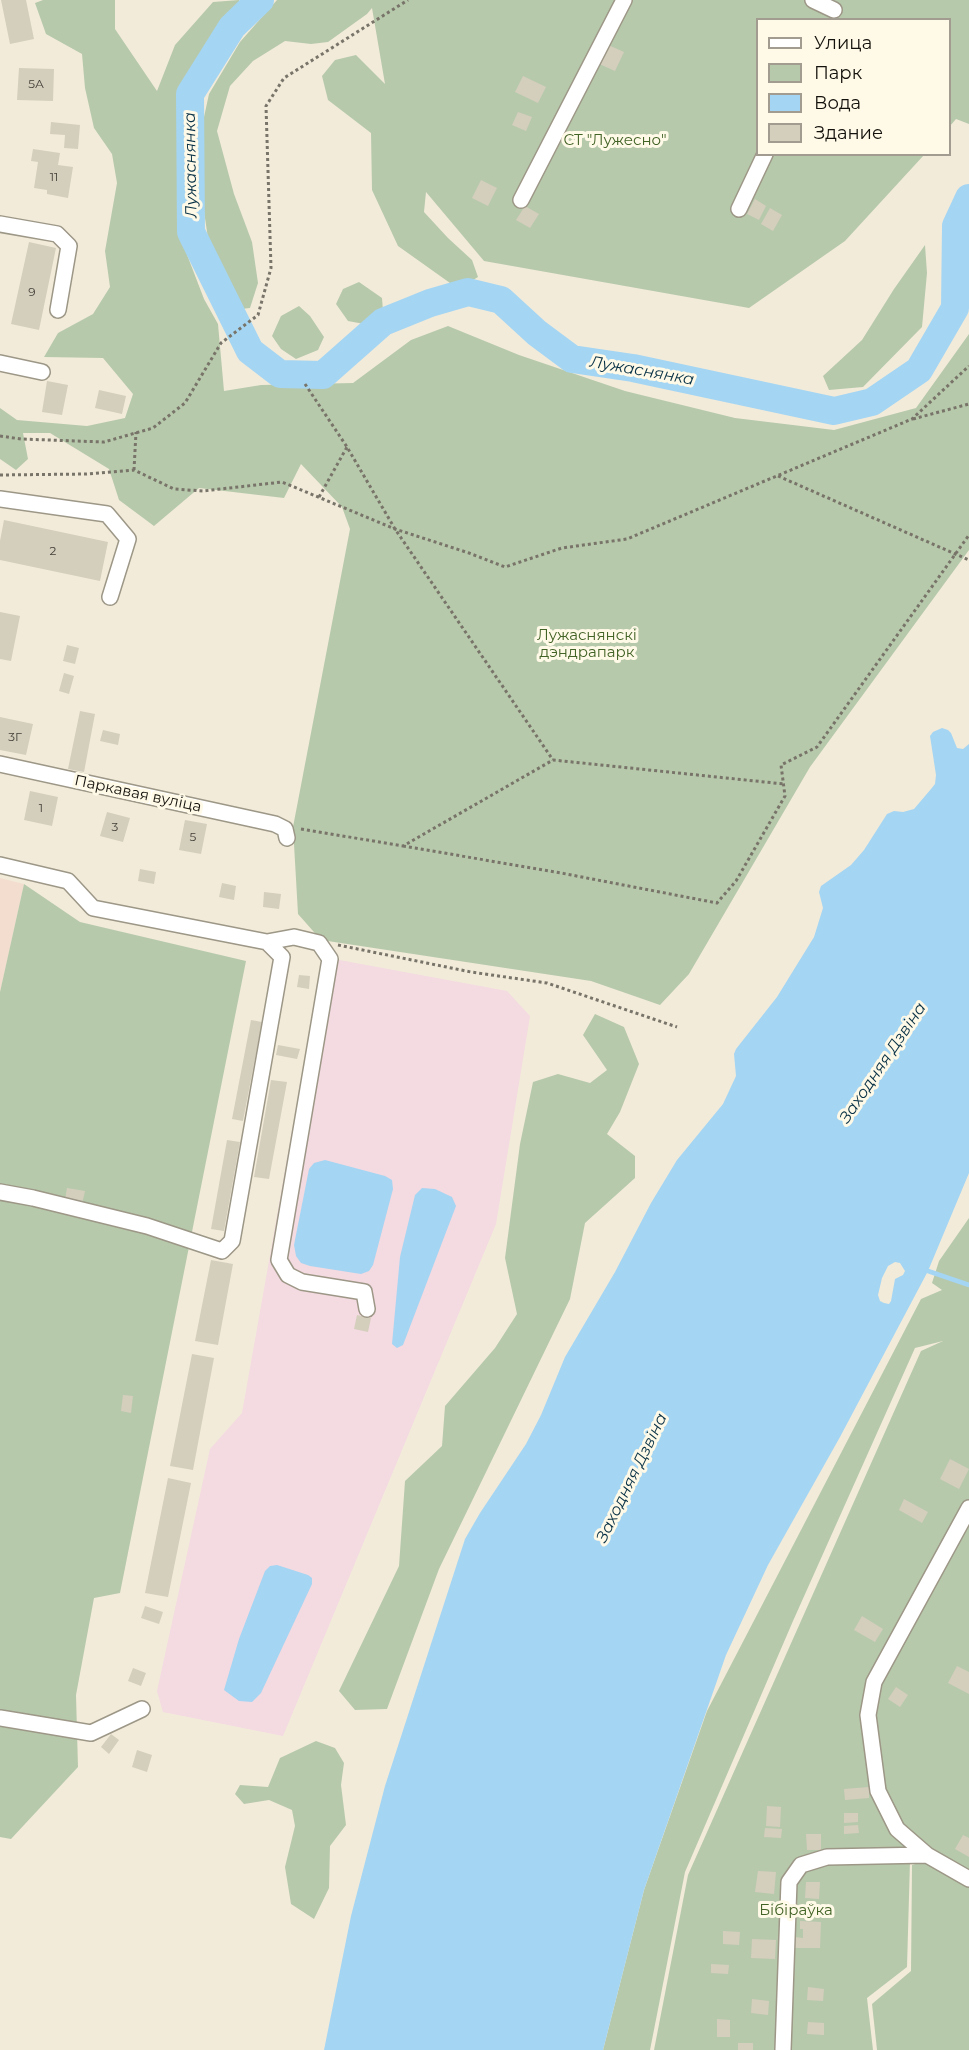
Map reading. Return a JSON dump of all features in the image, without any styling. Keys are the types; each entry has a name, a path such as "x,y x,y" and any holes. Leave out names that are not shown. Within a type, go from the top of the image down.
{"street":[{"path":"521,200 624,0"},
{"path":"813,0 835,10"},
{"path":"739,209 764,156"},
{"path":"0,224 57,234 69,246 58,309"},
{"path":"0,363 42,372"},
{"path":"0,499 107,514 128,539 110,597"},
{"name":"Паркавая вуліца","path":"0,764 275,824"},
{"path":"275,824 285,829 287,838"},
{"path":"0,865 68,881 93,908 267,942 294,937 319,943 330,959 279,1260 288,1275 302,1282 364,1292 367,1309"},
{"path":"0,1192 33,1198 147,1227 222,1251 232,1241 282,957 267,942"},
{"path":"969,1508 874,1682 868,1715 878,1791 897,1829 927,1855 969,1879"},
{"path":"0,1718 91,1733 142,1709"},
{"path":"783,2050 789,1882 801,1865 827,1857 927,1855"}],"path":[{"path":"0,436 21,440 104,442 153,428 185,403 221,343 258,315 272,267 266,106 284,78 408,0"},
{"path":"912,419 969,366"},
{"path":"305,384 347,447 395,529 553,760"},
{"path":"0,475 86,474 134,470 174,489 203,491 282,482 395,529 505,567 562,548 627,539 912,419 969,404"},
{"path":"134,470 136,432"},
{"path":"319,497 347,447"},
{"path":"778,476 969,560"},
{"path":"275,824 561,873 717,903 736,881 785,796 781,765 817,747 969,535"},
{"path":"403,846 553,760 784,784"},
{"path":"319,943 355,948 471,972 547,983 677,1027"}],"shaded area":[{"path":"0,878 24,884 0,992"},
{"path":"323,957 507,991 530,1016 496,1224 283,1736 163,1712 157,1691 210,1449 242,1413"}],"green space":[{"name":"Лужаснянскі дэндрапарк","path":"43,0 115,0 115,29 157,91 175,45 213,2 239,0 241,8 204,55 182,100 178,174 181,239 204,299 218,324 224,391 261,385 353,383 411,340 448,326 519,355 625,391 735,418 834,430 916,408 969,334 969,550 810,767 689,974 660,1005 591,981 321,940 298,914 293,827 350,529 342,507 301,464 284,498 199,488 154,526 119,500 109,469 50,433 23,433 28,459 16,470 0,459 0,408 17,420 87,426 125,418 133,394 103,358 44,357 58,333 93,314 110,287 105,251 117,183 112,154 94,128 85,88 82,54 46,34 35,3"},
{"name":"СТ \"Лужесно\"","path":"277,0 969,0 969,124 956,119 951,125 951,18 756,18 756,156 923,156 845,241 749,308 484,261 426,192 424,212 472,260 478,277 468,283 450,283 398,246 372,190 371,133 328,100 322,76 335,60 356,55 385,84 372,8 328,42 311,44 285,41 253,61 230,86 217,131 234,194 252,242 258,283 250,308 241,309 210,252 200,184 199,140 209,94 240,42"},
{"path":"925,245 927,273 922,327 863,387 829,390 823,376 862,340"},
{"path":"359,282 382,298 383,311 364,324 348,321 336,304 343,289"},
{"path":"299,306 310,316 324,337 318,350 296,359 281,349 272,336 281,316"},
{"path":"24,884 80,922 246,961 120,1593 94,1598 76,1695 78,1767 11,1839 0,1837 0,992"},
{"path":"595,1014 624,1027 639,1064 620,1112 607,1134 635,1156 635,1178 585,1223 570,1299 439,1569 387,1709 355,1710 339,1691 399,1566 405,1481 442,1446 445,1406 495,1348 517,1314 505,1258 520,1144 533,1082 558,1074 590,1083 607,1070 583,1035"},
{"name":"Бібіраўка","path":"969,1218 969,2050 877,2050 872,2004 911,1971 912,1865 915,1864 910,1862 907,1967 867,1998 873,2050 654,2050 688,1875 921,1351 943,1341 915,1348 793,1621 685,1872 650,2050 603,2050 644,1890 707,1711 921,1299 942,1290 932,1283 939,1261"},
{"path":"316,1741 335,1748 344,1763 341,1785 346,1825 330,1846 329,1888 314,1919 291,1904 285,1867 295,1826 292,1810 269,1800 244,1804 235,1794 240,1785 268,1787 280,1758"}],"water":[{"name":"Заходняя Дзвіна","path":"942,728 948,730 957,748 963,749 969,744 969,1173 928,1271 840,1437 768,1565 726,1655 644,1890 603,2050 324,2050 351,1916 385,1786 465,1539 526,1444 541,1415 565,1357 615,1272 651,1203 677,1160 723,1104 736,1076 734,1054 736,1049 777,997 814,937 823,908 819,892 821,886 851,865 864,850 887,814 914,809 935,784 936,775 930,736","holes":["895,1262 900,1263 905,1271 903,1275 895,1279 891,1301 889,1304 884,1303 880,1301 878,1295 882,1278 888,1266"]},
{"path":"325,1160 385,1176 392,1180 393,1189 373,1265 369,1271 361,1274 310,1266 301,1263 296,1256 294,1245 309,1169 314,1163"},
{"path":"422,1188 435,1189 452,1197 456,1206 403,1345 397,1348 392,1344 400,1257 415,1195"},
{"path":"277,1565 308,1575 312,1578 312,1584 261,1693 252,1702 239,1701 224,1690 239,1639 265,1571 270,1566"}],"building":[{"path":"1,0 26,0 34,39 10,44"},
{"path":"606,44 624,52 615,71 597,63"},
{"path":"19,68 54,69 53,101 17,100"},
{"path":"523,76 546,87 538,103 515,92"},
{"path":"518,112 532,117 526,131 512,125"},
{"path":"51,122 80,125 78,149 64,148 65,135 50,134"},
{"path":"33,149 60,153 58,165 73,167 68,198 47,194 47,190 34,188 38,162 31,161"},
{"path":"481,180 497,188 488,206 472,198"},
{"path":"755,199 766,206 759,220 747,214"},
{"path":"525,206 539,214 530,228 516,220"},
{"path":"770,208 782,215 773,231 761,224"},
{"path":"29,242 56,248 39,330 11,324"},
{"path":"47,381 68,385 62,415 42,412"},
{"path":"99,390 126,396 122,414 95,408"},
{"path":"4,520 108,542 100,581 0,560 0,541"},
{"path":"0,612 20,616 11,661 0,659"},
{"path":"67,645 79,648 75,664 63,661"},
{"path":"64,673 74,676 69,694 59,691"},
{"path":"80,711 95,714 84,772 68,769"},
{"path":"0,717 33,724 26,755 0,750"},
{"path":"103,730 120,734 118,745 100,741"},
{"path":"30,791 58,797 52,826 24,820"},
{"path":"107,812 130,818 123,842 100,836"},
{"path":"185,820 207,824 201,854 179,850"},
{"path":"140,869 156,872 154,884 138,881"},
{"path":"222,883 236,886 234,900 219,897"},
{"path":"264,892 281,894 279,909 263,907"},
{"path":"299,975 310,976 309,989 297,987"},
{"path":"251,1020 262,1022 243,1121 232,1119"},
{"path":"278,1045 300,1049 297,1059 276,1055"},
{"path":"271,1080 287,1082 269,1179 254,1177"},
{"path":"227,1140 240,1142 224,1231 211,1229"},
{"path":"67,1188 85,1191 82,1204 65,1200"},
{"path":"211,1260 233,1264 218,1345 195,1341"},
{"path":"357,1315 371,1318 368,1332 354,1329"},
{"path":"192,1354 214,1358 193,1470 170,1466"},
{"path":"123,1395 133,1396 131,1413 121,1411"},
{"path":"950,1459 969,1469 959,1489 940,1479"},
{"path":"168,1478 191,1483 168,1597 145,1593"},
{"path":"904,1499 928,1512 922,1523 899,1510"},
{"path":"145,1606 163,1612 159,1624 141,1618"},
{"path":"862,1616 883,1629 875,1642 854,1630"},
{"path":"957,1666 969,1672 969,1694 948,1683"},
{"path":"133,1668 146,1673 141,1686 128,1681"},
{"path":"896,1687 908,1695 900,1707 888,1699"},
{"path":"111,1734 119,1740 109,1754 101,1747"},
{"path":"137,1750 152,1755 147,1772 132,1767"},
{"path":"869,1787 869,1798 845,1800 844,1789"},
{"path":"767,1806 781,1807 780,1827 766,1826"},
{"path":"844,1813 858,1813 858,1822 844,1823"},
{"path":"858,1825 859,1833 844,1834 844,1826"},
{"path":"765,1828 782,1829 781,1838 764,1837"},
{"path":"806,1834 821,1834 821,1850 807,1850"},
{"path":"963,1835 969,1838 969,1857 955,1849"},
{"path":"758,1871 776,1872 774,1894 755,1892"},
{"path":"806,1882 820,1882 819,1899 805,1898"},
{"path":"800,1921 821,1922 820,1948 795,1948 795,1937 803,1938"},
{"path":"723,1931 740,1932 739,1945 723,1944"},
{"path":"752,1939 776,1940 775,1959 751,1958"},
{"path":"711,1964 729,1965 728,1974 711,1973"},
{"path":"808,1987 824,1989 823,2001 807,2000"},
{"path":"752,1999 769,2001 768,2015 751,2013"},
{"path":"717,2019 730,2020 730,2037 717,2037"},
{"path":"808,2022 824,2023 824,2035 807,2034"},
{"path":"738,2043 753,2043 753,2050 738,2050"}],"waterway":[{"name":"Лужаснянка","path":"260,0 232,27 190,94 191,232 250,351 280,374 323,375 383,322 430,303 468,292 501,300 537,333 572,359 633,368 834,411 872,402 919,370 955,308 956,226 969,198"},
{"path":"924,1268 969,1285"}]}
